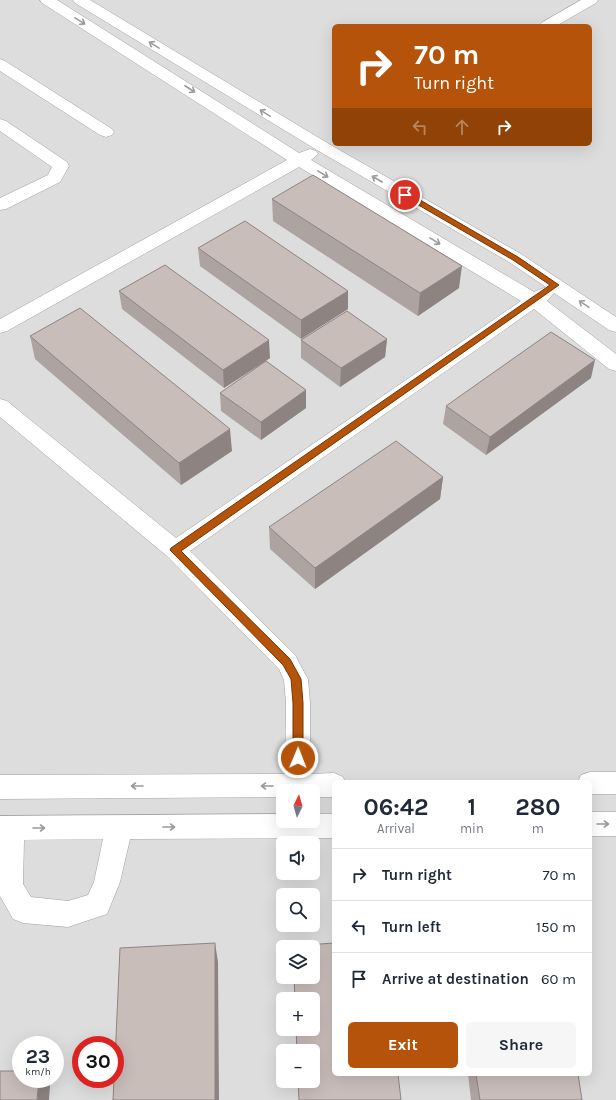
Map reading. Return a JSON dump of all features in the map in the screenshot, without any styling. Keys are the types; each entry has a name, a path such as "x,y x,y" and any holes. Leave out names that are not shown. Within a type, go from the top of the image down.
{"street":[{"path":"47,0 299,160 534,300 616,364"},
{"path":"80,0 328,144 515,258 616,326"},
{"path":"549,24 591,0"},
{"path":"1,66 106,132"},
{"path":"0,124 61,166 54,178 0,205"},
{"path":"0,327 328,144"},
{"path":"175,550 555,285"},
{"path":"0,406 175,550 287,662 296,679 298,703 297,784"},
{"path":"592,784 616,783"},
{"path":"320,786 332,785"},
{"path":"0,788 276,788"},
{"path":"119,828 107,882 97,905 68,914 23,910 9,886 6,828 119,828 276,824"},
{"path":"592,824 616,824"},
{"path":"320,825 332,826"}],"shaded area":[{"path":"0,0 616,0 616,1100 0,1100"}],"building":[{"path":"313,175 462,266 420,293 272,199"},
{"path":"245,221 348,291 301,320 198,248"},
{"path":"165,265 269,340 223,370 119,291"},
{"path":"80,308 230,429 179,463 30,336"},
{"path":"347,311 387,339 341,368 301,340"},
{"path":"551,332 595,360 490,437 446,406"},
{"path":"266,361 306,390 261,422 220,393"},
{"path":"396,441 443,477 315,568 269,527"},
{"path":"215,943 215,1100 113,1100 114,1088 124,1088 124,1036 116,1036 120,948"},
{"path":"332,943 332,1076 398,1076 401,1100 299,1100 298,1088 320,1088 320,1044 297,1044 296,1036 320,1036 320,992 295,992 294,984 320,984 320,944"},
{"path":"0,1071 12,1071 12,1088 38,1088 37,1100 0,1100"},
{"path":"476,1076 578,1076 582,1100 480,1100"}],"route":[{"path":"298,758 298,703 296,679 287,662 175,550 555,285 515,258 405,195"}]}
